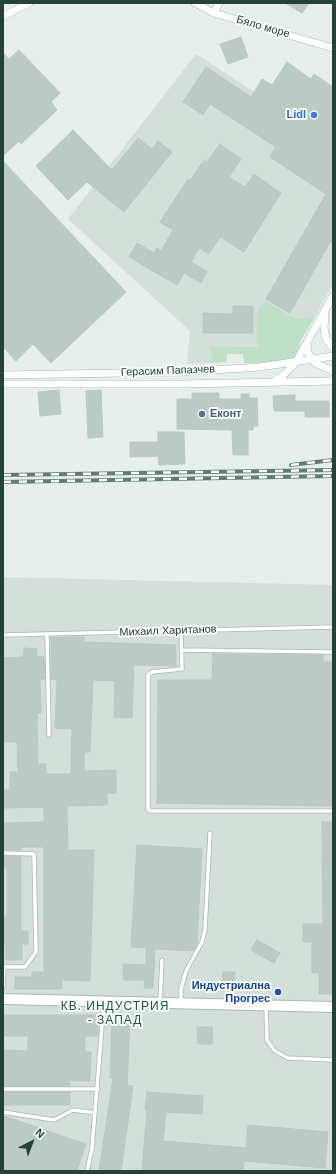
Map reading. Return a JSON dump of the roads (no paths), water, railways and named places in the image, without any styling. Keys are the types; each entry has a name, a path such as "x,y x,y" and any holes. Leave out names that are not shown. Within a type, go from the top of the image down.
{"street":[{"path":"3,16 29,3"},
{"name":"Бяло море","path":"195,3 214,13 333,48"},
{"path":"214,13 219,3"},
{"path":"271,383 285,374 296,362 333,296"},
{"path":"326,310 324,328 326,339 333,348"},
{"path":"307,344 308,353 312,360 322,367 333,371"},
{"name":"Герасим Папазчев","path":"3,375 181,372 260,368 333,356"},
{"path":"181,372 183,384"},
{"name":"Герасим Папазчев","path":"3,384 183,384 333,381"},
{"path":"3,999 333,1007"}],"lane":[{"name":"Михаил Хаританов","path":"3,635 333,627"},
{"path":"181,630 182,669 152,672 148,675 148,809 152,811 333,812"},
{"path":"47,634 49,735"},
{"path":"182,650 333,652"},
{"path":"182,1003 181,989 186,971 202,942 205,930 210,833"},
{"path":"3,853 34,854 36,952 25,967 4,968 3,987"},
{"path":"160,1003 162,960"},
{"path":"87,1171 92,1148 98,1089 104,1001"},
{"path":"266,1005 267,1040 275,1051 288,1058 333,1060"},
{"path":"3,1089 98,1089"},
{"path":"3,1112 54,1120 73,1110 95,1113"}],"railway":[{"path":"291,465 333,460"},
{"path":"3,475 333,470"},
{"path":"3,482 333,476"}],"place":[{"name":"Lidl","path":"314,115"},
{"name":"Еконт","path":"202,414"},
{"name":"Индустриална Прогрес","path":"278,992"}],"district":[{"name":"КВ. ИНДУСТРИЯ - ЗАПАД","path":"115,1014"}]}
